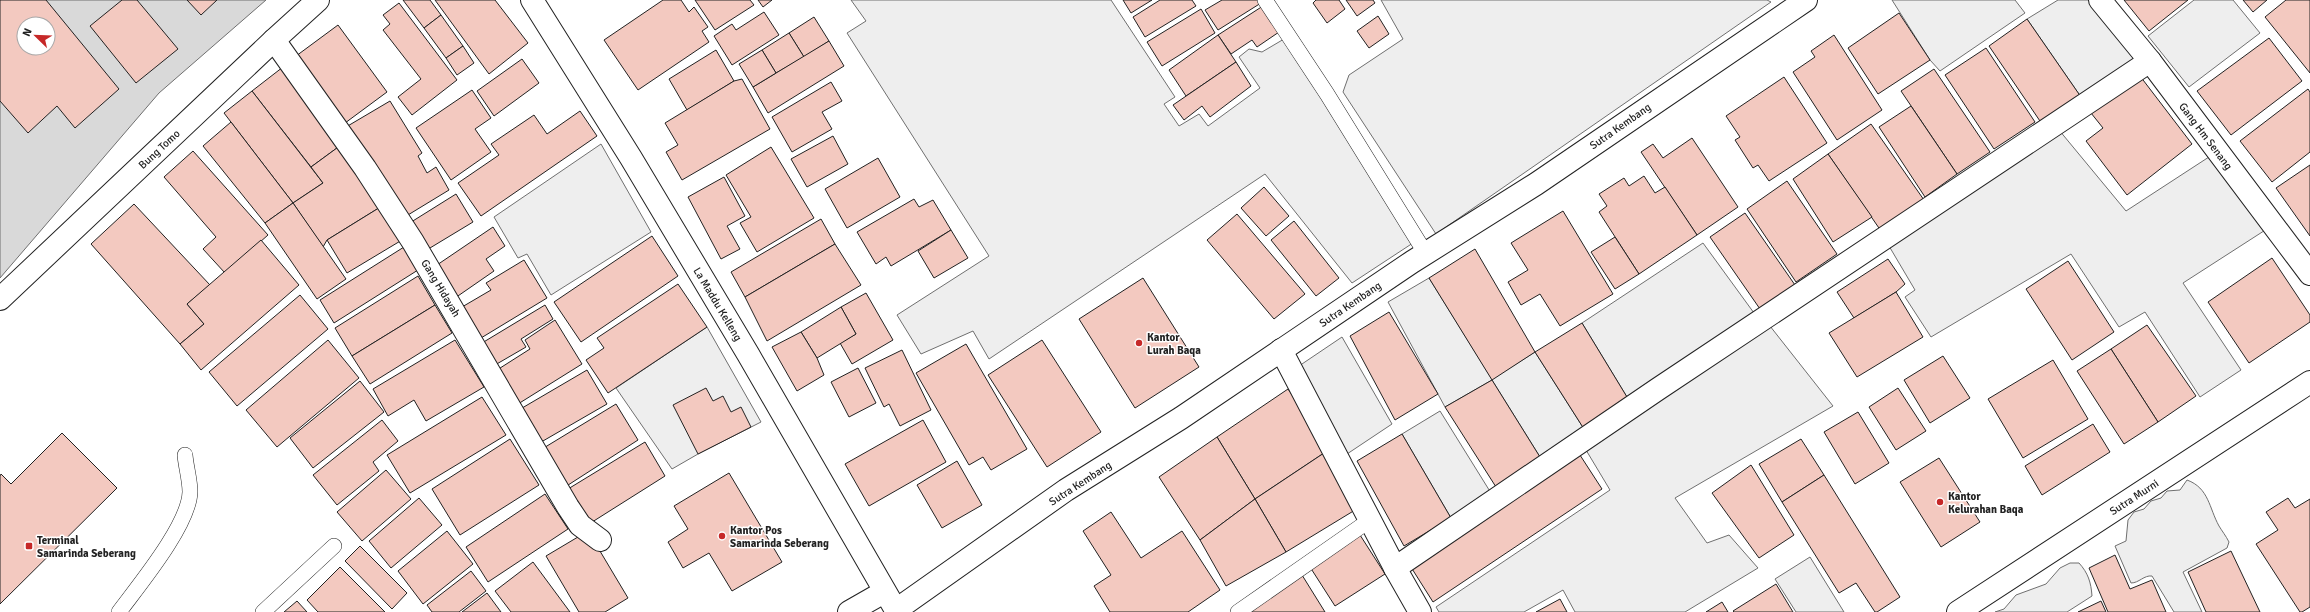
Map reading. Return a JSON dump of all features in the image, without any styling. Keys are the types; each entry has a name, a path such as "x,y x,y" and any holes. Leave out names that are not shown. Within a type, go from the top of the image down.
{"street":[{"name":"Bung Tomo","path":"0,299 318,0"},
{"name":"La Maddu Kelleng","path":"532,0 635,165 748,354 896,611"},
{"name":"Sutra Kembang","path":"896,611 1066,490 1282,350 1426,254 1536,184 1806,0"},
{"name":"Gang Hm Senang","path":"2100,0 2150,61 2310,274"},
{"name":"Gang Hidayah","path":"274,40 365,168 413,242 573,516 580,525 600,540"},
{"path":"1395,568 1658,388 2150,61"},
{"path":"1282,350 1395,568 1420,612"},
{"name":"Sutra Murni","path":"1958,612 2310,382"},
{"path":"849,612 884,592"}],"lane":[{"path":"1265,0 1327,94 1426,254"},
{"path":"119,612 169,544 182,518 190,493 185,455"},
{"path":"1238,612 1370,520"},
{"path":"262,612 334,546"}],"shaded area":[{"path":"0,0 266,0 159,93 0,278"},
{"path":"851,0 1111,0 1175,97 1164,104 1179,126 1199,114 1208,126 1260,88 1239,57 1249,49 1262,52 1284,39 1416,241 1352,283 1265,174 989,359 973,331 921,354 897,315 989,256 847,33 866,21"},
{"path":"1381,0 1767,0 1771,2 1436,234 1343,92 1349,75 1403,39"},
{"path":"1892,0 2015,0 2025,13 1940,71 1930,60"},
{"path":"2058,0 2097,0 2140,56 2081,97 2027,19"},
{"path":"2194,0 2233,0 2260,33 2189,87 2148,36"},
{"path":"2059,130 2126,211 2212,155 2270,227 2183,283 2241,370 2200,397 2145,312 2119,327 2071,254 1931,337 1905,297 1915,290 1889,246"},
{"path":"601,144 651,232 551,295 527,254 518,258 494,217"},
{"path":"1703,243 1754,313 1627,397 1582,323"},
{"path":"1429,278 1492,379 1535,352 1584,429 1540,457 1492,380 1445,407 1388,302"},
{"path":"1766,321 1833,406 1675,498 1707,543 1729,535 1758,568 1685,612 1575,612 1563,590 1524,612 1439,612 1436,607 1610,490 1583,445"},
{"path":"707,327 761,422 672,469 616,388"},
{"path":"1342,337 1392,424 1347,454 1299,366"},
{"path":"1440,411 1491,493 1451,518 1402,434"},
{"path":"2187,480 2200,488 2204,493 2219,526 2229,542 2227,548 2183,572 2202,612 2174,612 2152,576 2131,583 2115,546 2126,541 2128,520 2134,512 2144,509 2151,501 2161,498 2167,491 2180,490"},
{"path":"1810,557 1844,612 1796,612 1775,579"},
{"path":"2070,563 2079,563 2085,570 2090,582 2092,596 2067,612 1995,612 2004,609 2016,595 2046,584 2060,568"}],"building":[{"path":"0,0 46,0 119,89 75,128 57,106 28,133 0,101"},
{"path":"122,0 137,0 178,49 136,83 90,26"},
{"path":"187,0 217,0 201,15"},
{"path":"403,0 430,0 441,15 424,28"},
{"path":"435,0 495,0 528,43 489,74"},
{"path":"663,0 681,0 689,12 694,7 708,27 702,31 709,42 638,90 604,40"},
{"path":"695,0 750,0 754,5 715,30"},
{"path":"758,0 772,0 763,7"},
{"path":"1123,0 1152,0 1131,13"},
{"path":"1160,0 1192,0 1196,6 1145,37 1133,17"},
{"path":"1222,0 1260,0 1261,3 1218,30 1205,10"},
{"path":"1316,0 1339,0 1345,9 1327,23 1313,3"},
{"path":"1346,0 1373,0 1375,3 1357,16"},
{"path":"2124,0 2188,0 2149,31"},
{"path":"2243,0 2267,0 2253,12"},
{"path":"2286,0 2310,0 2310,73 2265,17"},
{"path":"399,3 457,80 412,115 398,97 421,79 383,30 390,24 383,15"},
{"path":"1266,4 1282,30 1257,47 1252,40 1231,54 1218,35"},
{"path":"1201,9 1215,33 1162,66 1147,42"},
{"path":"764,12 779,35 732,65 714,36 732,24 736,30"},
{"path":"1899,13 1930,60 1878,94 1848,48"},
{"path":"441,15 463,46 446,58 424,28"},
{"path":"1378,16 1389,34 1369,48 1357,31"},
{"path":"814,17 829,41 804,57 789,33"},
{"path":"2027,19 2081,97 2042,124 1989,46"},
{"path":"338,25 387,92 341,126 292,59"},
{"path":"789,33 804,57 776,73 762,50"},
{"path":"1218,35 1236,62 1186,96 1169,70"},
{"path":"1834,35 1882,110 1837,140 1793,72 1815,57 1811,51"},
{"path":"2269,38 2302,81 2231,135 2197,91"},
{"path":"829,41 844,66 768,113 753,87"},
{"path":"463,46 474,63 457,75 446,58"},
{"path":"1986,48 2035,122 1994,149 1945,75"},
{"path":"716,50 734,81 687,110 669,79"},
{"path":"762,50 776,73 753,87 739,64"},
{"path":"522,59 539,83 494,116 477,91"},
{"path":"1236,62 1251,86 1210,117 1202,106 1184,120 1173,105"},
{"path":"283,67 341,145 311,167 252,91"},
{"path":"1934,69 1990,152 1957,174 1901,91"},
{"path":"2140,76 2192,144 2127,195 2086,141 2103,128 2091,113"},
{"path":"1784,77 1827,143 1769,181 1758,165 1753,168 1735,140 1740,137 1726,116"},
{"path":"742,79 770,129 682,180 666,152 678,145 665,123 734,81"},
{"path":"831,82 842,101 822,112 832,129 792,152 772,117"},
{"path":"2308,89 2310,92 2310,152 2272,182 2240,141"},
{"path":"472,90 491,118 475,129 491,152 451,180 416,128"},
{"path":"252,91 323,183 293,203 224,113"},
{"path":"390,101 422,153 418,156 427,173 436,167 449,190 403,218 346,127"},
{"path":"1911,106 1957,174 1925,197 1879,127"},
{"path":"580,111 597,136 481,216 458,183 499,155 491,144 534,115 547,134"},
{"path":"231,122 293,203 265,223 203,146"},
{"path":"1871,124 1924,200 1881,231 1828,154"},
{"path":"833,136 848,164 807,187 791,159"},
{"path":"1692,138 1738,207 1697,235 1641,152 1653,144 1663,158"},
{"path":"341,145 382,206 327,240 323,247 293,203 323,183 311,167"},
{"path":"771,147 814,218 757,252 740,223 751,217 726,175"},
{"path":"193,151 268,235 225,273 203,249 216,237 164,177"},
{"path":"1828,154 1872,217 1833,242 1793,179"},
{"path":"878,158 900,197 847,228 825,189"},
{"path":"2310,165 2310,236 2276,188"},
{"path":"1644,176 1655,193 1665,187 1697,235 1639,274 1599,212 1607,206 1599,194 1624,178 1629,186"},
{"path":"724,177 745,216 727,226 740,249 721,259 688,197"},
{"path":"1787,181 1837,254 1796,282 1747,209"},
{"path":"1264,187 1289,216 1266,236 1241,208"},
{"path":"456,194 473,222 425,251 408,224"},
{"path":"914,199 919,207 933,200 951,230 891,266 886,257 876,264 857,232"},
{"path":"293,203 346,279 317,299 265,223"},
{"path":"134,204 210,285 187,304 204,324 180,344 91,244"},
{"path":"382,206 402,240 347,273 327,240"},
{"path":"1563,211 1613,294 1560,326 1540,294 1521,305 1508,282 1528,270 1511,243"},
{"path":"1745,213 1795,285 1760,309 1710,237"},
{"path":"1237,214 1305,294 1274,319 1207,240"},
{"path":"821,219 835,244 745,297 731,272"},
{"path":"1294,221 1339,278 1316,296 1271,240"},
{"path":"493,227 505,246 486,259 494,271 455,298 434,267"},
{"path":"951,230 968,258 934,278 918,251"},
{"path":"652,236 678,276 581,342 554,302"},
{"path":"1615,237 1639,274 1615,289 1591,252"},
{"path":"261,240 299,285 201,370 180,344 204,324 187,304"},
{"path":"835,244 861,285 767,341 745,297"},
{"path":"404,247 418,270 334,323 320,300"},
{"path":"1475,249 1535,352 1492,380 1429,278"},
{"path":"2272,258 2310,315 2310,322 2249,363 2208,302"},
{"path":"1888,259 1905,284 1896,292 1854,318 1837,292"},
{"path":"524,260 547,298 481,338 462,307 491,290 486,283"},
{"path":"2068,261 2114,332 2072,360 2026,289"},
{"path":"418,276 435,305 352,356 335,328"},
{"name":"Kantor Lurah Baqa","path":"1143,278 1199,367 1135,408 1079,319"},
{"path":"678,284 707,327 608,393 586,360 604,348 597,338"},
{"path":"1896,292 1923,337 1857,377 1829,333"},
{"path":"866,293 893,340 852,364 840,343 856,334 841,307"},
{"path":"300,295 328,329 237,406 209,372"},
{"path":"435,305 452,333 370,384 352,356"},
{"path":"545,305 553,319 521,339 526,347 495,365 482,343"},
{"path":"841,307 856,334 817,358 801,332"},
{"path":"1389,312 1438,394 1395,420 1350,336"},
{"path":"555,320 582,364 518,404 497,370 530,349 525,340"},
{"path":"1582,323 1627,397 1584,429 1535,352"},
{"path":"2147,325 2196,396 2158,422 2111,349"},
{"path":"801,332 817,358 824,375 797,391 772,347"},
{"path":"328,340 359,378 277,447 246,410"},
{"path":"455,340 484,387 426,421 414,400 388,416 373,389"},
{"path":"1042,340 1101,432 1047,467 988,375"},
{"path":"966,344 1027,449 991,470 983,457 969,465 916,373"},
{"path":"2111,349 2158,422 2124,444 2077,371"},
{"path":"902,350 931,410 900,426 889,404 884,407 865,368"},
{"path":"1943,356 1970,398 1930,423 1904,380"},
{"path":"2053,360 2088,419 2023,458 1988,399"},
{"path":"858,368 876,403 849,417 831,382"},
{"path":"587,370 607,404 536,445 517,411"},
{"path":"1492,380 1540,457 1496,487 1445,407"},
{"path":"360,381 384,412 313,468 290,438"},
{"path":"706,388 713,401 723,396 731,412 741,407 751,427 698,454 673,405"},
{"path":"1898,388 1926,431 1896,450 1869,407"},
{"path":"1288,389 1330,449 1255,499 1217,437"},
{"path":"482,397 506,435 410,493 387,455"},
{"path":"616,404 638,440 565,487 542,449"},
{"path":"1858,412 1889,463 1855,484 1824,432"},
{"path":"382,420 398,441 373,462 379,471 337,505 313,475"},
{"path":"923,420 946,462 869,506 845,464"},
{"path":"2093,424 2110,452 2042,495 2025,466"},
{"name":"Terminal Samarinda Seberang","path":"62,433 117,488 0,604 0,476 1,474 11,484"},
{"path":"1402,434 1451,518 1404,546 1357,461"},
{"path":"1217,437 1255,499 1200,540 1159,477"},
{"path":"510,439 539,485 460,535 432,489"},
{"path":"1801,439 1824,475 1782,502 1759,464"},
{"path":"645,442 665,476 589,524 568,489"},
{"path":"1330,449 1360,507 1286,552 1255,499"},
{"path":"1578,452 1602,489 1433,602 1409,564"},
{"name":"Kantor Kelurahan Baqa","path":"1939,458 1980,522 1941,547 1900,482"},
{"path":"957,461 982,505 942,528 917,485"},
{"path":"1751,465 1794,535 1759,558 1712,493"},
{"path":"386,470 411,499 362,541 337,512"},
{"name":"Kantor Pos Samarinda Seberang","path":"729,473 782,562 732,591 709,553 683,568 668,542 688,529 674,506"},
{"path":"1824,475 1900,597 1877,612 1875,612 1856,583 1839,593 1782,502"},
{"path":"545,494 568,529 488,582 466,547"},
{"path":"419,498 442,525 391,568 369,541"},
{"path":"2288,498 2295,508 2310,499 2310,607 2302,612 2300,612 2256,544 2278,530 2266,512"},
{"path":"1255,499 1286,552 1226,586 1200,540"},
{"path":"1111,512 1141,558 1182,531 1220,590 1188,612 1110,612 1094,586 1111,575 1083,531"},
{"path":"447,531 473,564 423,604 398,571"},
{"path":"588,531 628,598 605,612 579,612 546,556"},
{"path":"1360,535 1385,574 1335,606 1310,567"},
{"path":"360,546 407,593 392,609 345,561"},
{"path":"2231,551 2260,612 2206,612 2188,572"},
{"path":"2115,555 2130,589 2152,580 2166,612 2108,612 2089,568"},
{"path":"533,562 570,612 511,612 495,591"},
{"path":"340,567 385,612 318,612 307,600"},
{"path":"471,571 486,591 459,612 432,612 427,605"},
{"path":"1302,575 1325,612 1252,612 1250,608"},
{"path":"1776,584 1793,612 1733,611"},
{"path":"487,593 501,612 462,612"},
{"path":"1560,599 1567,612 1536,612"},
{"path":"297,601 307,612 284,612"},
{"path":"2101,601 2106,612 2078,612"},
{"path":"1722,602 1728,612 1706,612"}],"place":[{"name":"Kantor Lurah Baqa","path":"1139,343"},
{"name":"Kantor Kelurahan Baqa","path":"1940,502"},
{"name":"Kantor Pos Samarinda Seberang","path":"722,536"},
{"name":"Terminal Samarinda Seberang","path":"29,546"}]}
